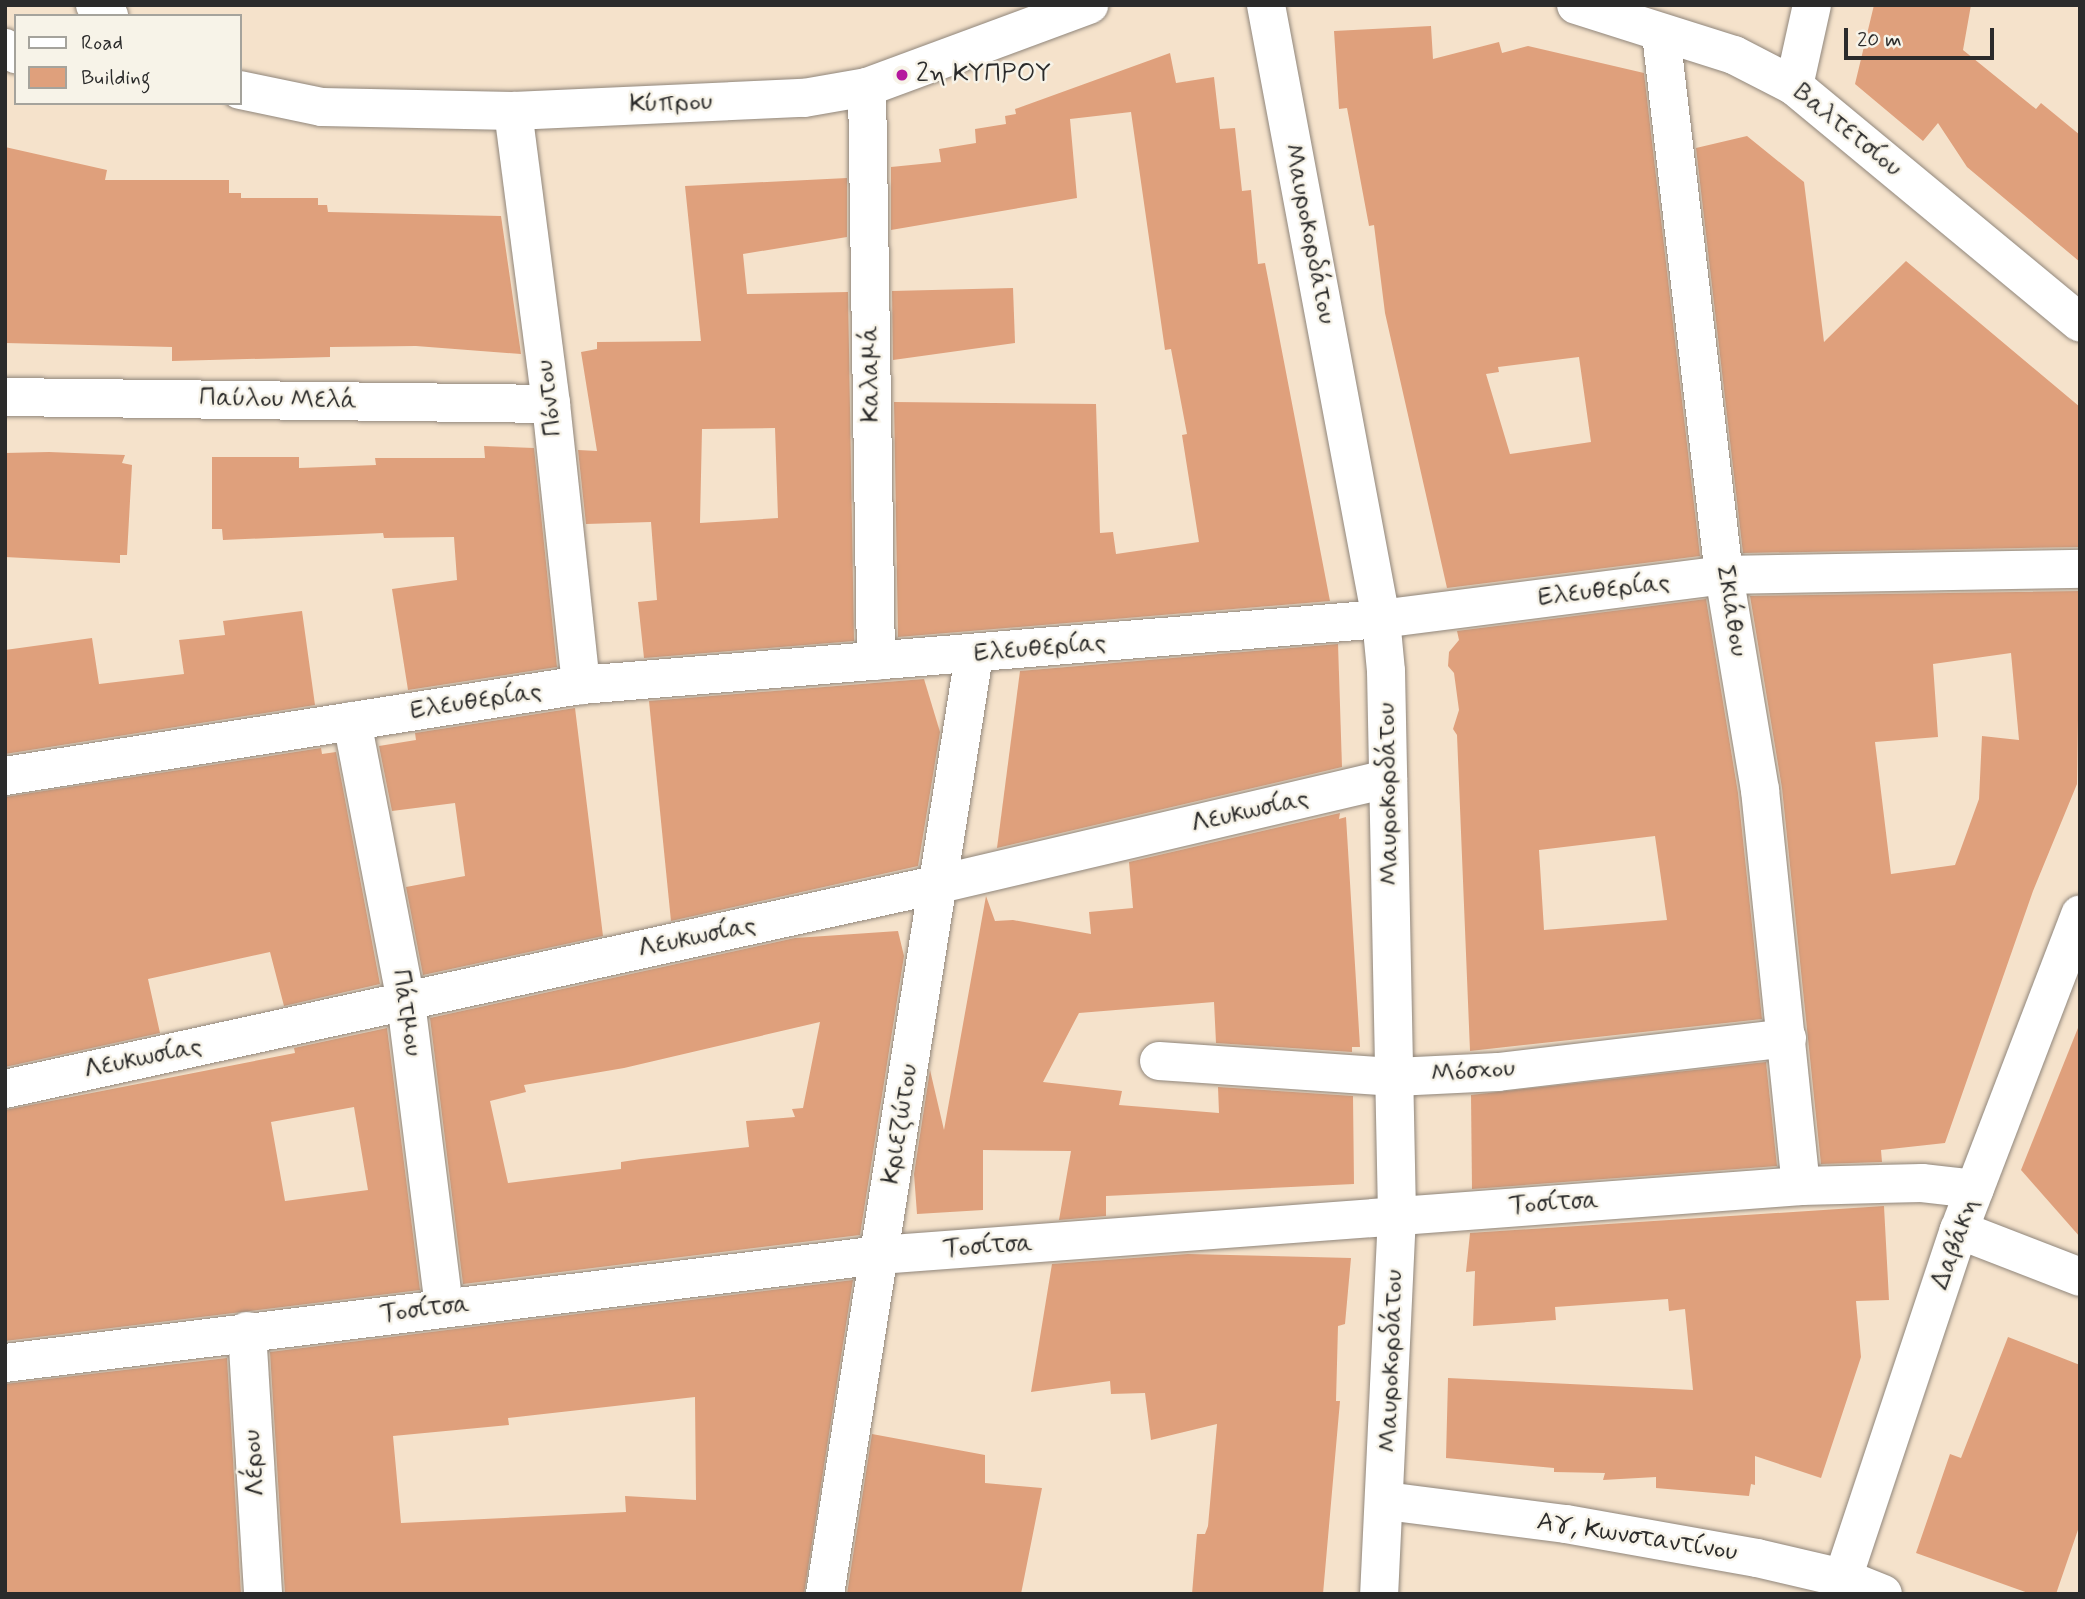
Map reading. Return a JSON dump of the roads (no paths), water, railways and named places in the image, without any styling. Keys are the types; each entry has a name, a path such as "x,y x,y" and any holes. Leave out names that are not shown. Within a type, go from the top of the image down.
{"street":[{"name":"Κύπρου","path":"242,90 322,107 513,111 804,98 867,88 1089,5"},
{"name":"Μαυροκορδάτου","path":"1266,5 1381,619 1388,779 1397,1214 1387,1501 1379,1594"},
{"name":"Βαλτετσίου","path":"1576,5 1734,55 1794,86 2080,323"},
{"path":"1794,86 1812,5"},
{"name":"Σκιάθου","path":"1661,34 1724,575 1759,790 1801,1186"},
{"name":"Καλαμά","path":"867,88 876,661"},
{"name":"Πόντου","path":"513,111 551,404 581,685"},
{"name":"Παύλου Μελά","path":"5,397 551,404"},
{"name":"Ελευθερίας","path":"5,776 581,685 974,655 1381,619 1724,575 2080,569"},
{"name":"Κριεζώτου","path":"825,1594 940,884 974,655"},
{"name":"Πάτμου","path":"352,721 406,1002 444,1308"},
{"name":"Λευκωσίας","path":"5,1090 940,884 1388,779"},
{"name":"Δαβάκη","path":"1843,1578 1959,1230 2080,914"},
{"name":"Μόσχου","path":"1159,1061 1395,1077 1499,1072 1787,1038"},
{"name":"Τοσίτσα","path":"5,1363 879,1255 1397,1214 1801,1186 1922,1183 1975,1189"},
{"path":"1959,1230 2080,1277"},
{"name":"Λέρου","path":"247,1331 263,1594"},
{"name":"Αγ, Κωνσταντίνου","path":"1387,1501 1580,1526 1843,1578 1883,1594"}],"place":[{"name":"2η ΚΥΠΡΟΥ","path":"902,75"}]}
